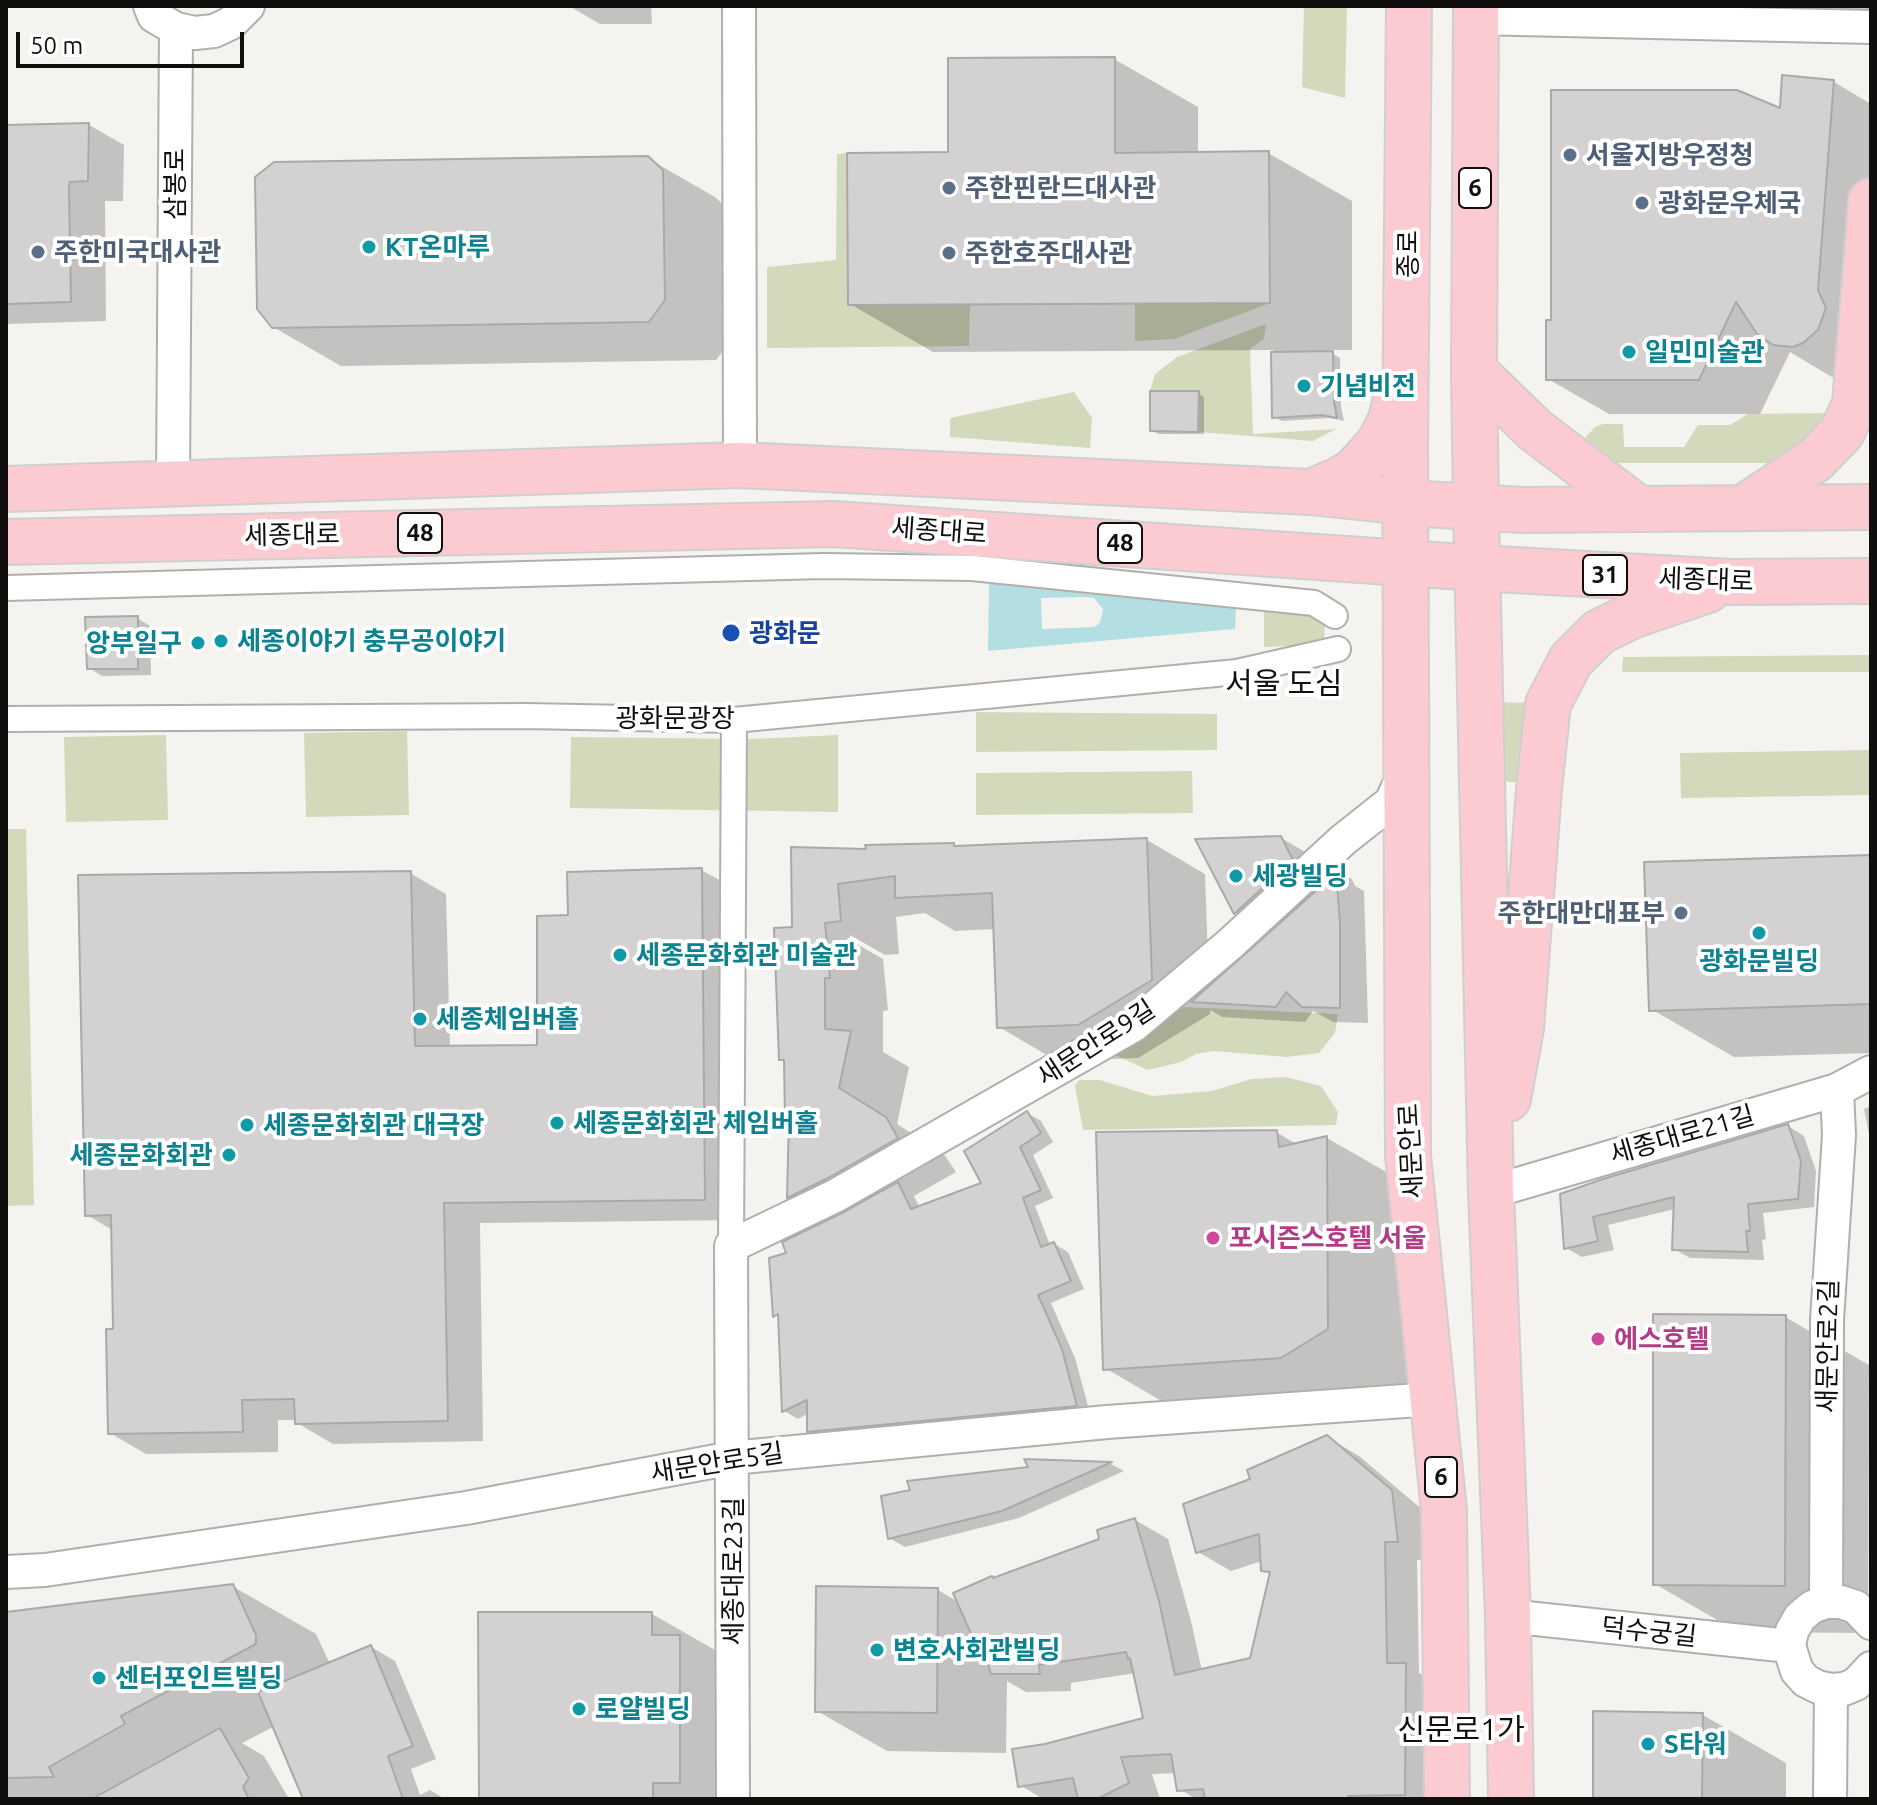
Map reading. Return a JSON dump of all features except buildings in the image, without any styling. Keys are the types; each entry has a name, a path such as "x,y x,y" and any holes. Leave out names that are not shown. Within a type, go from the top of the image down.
{"main road":[{"name":"종로","path":"1405,502 1409,6"},
{"name":"6","path":"1476,12 1476,508 1491,1192 1508,1616 1511,1799"},
{"path":"1743,508 1815,460 1863,412 1871,201"},
{"path":"1311,492 1354,471 1379,443 1391,420 1407,352"},
{"path":"1474,371 1535,430 1639,509"},
{"name":"48","path":"6,489 740,465 1311,492 1405,502"},
{"path":"1405,502 1476,508 1871,507"},
{"name":"새문안로","path":"1405,502 1408,1156 1444,1511 1447,1799"},
{"path":"1639,509 1599,520 1589,531 1587,545 1595,559 1607,567 1623,571 1731,582"},
{"name":"세종대로","path":"6,542 834,524 1731,582 1871,581"},
{"path":"1491,1192 1521,1028 1548,704 1571,660 1599,632 1634,615 1731,582"}],"street":[{"path":"150,6 154,16 176,29 195,33 214,31 231,23 248,6"},
{"path":"739,6 740,465"},
{"path":"1476,12 1871,27"},
{"name":"삼봉로","path":"173,484 176,29"},
{"path":"6,588 823,566 972,568 1314,603 1335,616"},
{"name":"광화문광장","path":"6,719 526,716 734,720 1237,672 1338,649"},
{"path":"731,1246 734,720"},
{"name":"새문안로9길","path":"731,1246 835,1196 1134,1025 1230,944 1343,840 1391,802 1406,769"},
{"name":"세종대로21길","path":"1491,1192 1837,1090 1871,1072"},
{"name":"새문안로2길","path":"1826,1602 1827,1320 1839,1135 1837,1090"},
{"name":"세종대로23길","path":"731,1246 733,1799"},
{"name":"새문안로5길","path":"6,1572 45,1570 466,1508 732,1458 1098,1423 1433,1399"},
{"path":"1871,1623 1856,1607 1841,1602 1826,1602 1812,1607 1800,1617 1792,1631 1789,1646 1797,1671 1806,1681 1831,1690 1856,1684 1871,1668"},
{"name":"덕수궁길","path":"1508,1616 1789,1646"},
{"path":"1830,1799 1831,1690"}],"green space":[{"path":"1304,6 1347,6 1345,98 1302,87"},
{"path":"847,153 848,305 970,305 969,346 767,348 767,267 836,260 837,154"},
{"path":"1270,303 1174,339 1135,341 1135,304"},
{"path":"1266,324 1264,339 1250,349 1253,434 1336,429 1313,441 1199,432 1199,391 1150,391 1155,374 1177,357"},
{"path":"1074,392 1092,418 1090,448 950,437 950,418"},
{"path":"1827,413 1827,423 1791,463 1598,463 1587,453 1586,437 1595,427 1603,424 1623,424 1624,447 1684,447 1698,425 1730,425 1748,414"},
{"path":"1264,610 1325,616 1324,645 1264,647"},
{"path":"1871,655 1871,672 1622,672 1623,657"},
{"path":"1495,702 1534,703 1521,779 1515,782 1501,777"},
{"path":"976,712 1217,714 1217,750 976,752"},
{"path":"407,731 409,815 306,817 304,733"},
{"path":"166,735 168,820 66,822 64,737"},
{"path":"838,735 838,812 570,808 571,737 751,739"},
{"path":"1871,750 1871,795 1681,798 1680,753"},
{"path":"1192,771 1193,813 976,815 976,773"},
{"path":"6,829 26,829 34,1205 6,1206"},
{"path":"1182,1007 1338,1014 1335,1033 1319,1053 1287,1057 1213,1051 1148,1070 1097,1047 1134,1025"},
{"path":"1286,1077 1321,1086 1338,1112 1336,1125 1083,1130 1075,1086 1079,1080 1100,1080 1152,1096 1212,1091 1251,1079"}],"water":[{"path":"989,582 1236,608 1235,629 988,651","holes":["1041,598 1094,598 1103,609 1100,623 1094,627 1042,629"]}],"place":[{"name":"서울지방우정청","path":"1570,155"},
{"name":"주한핀란드대사관","path":"949,188"},
{"name":"광화문우체국","path":"1642,203"},
{"name":"KT온마루","path":"369,247"},
{"name":"주한미국대사관","path":"38,252"},
{"name":"주한호주대사관","path":"949,253"},
{"name":"일민미술관","path":"1629,352"},
{"name":"기념비전","path":"1304,386"},
{"name":"광화문","path":"731,633"},
{"name":"세종이야기 충무공이야기","path":"221,641"},
{"name":"앙부일구","path":"198,643"},
{"name":"세광빌딩","path":"1236,876"},
{"name":"주한대만대표부","path":"1681,913"},
{"name":"광화문빌딩","path":"1759,933"},
{"name":"세종문화회관 미술관","path":"620,955"},
{"name":"세종체임버홀","path":"420,1019"},
{"name":"세종문화회관 체임버홀","path":"557,1123"},
{"name":"세종문화회관 대극장","path":"247,1125"},
{"name":"세종문화회관","path":"229,1155"},
{"name":"포시즌스호텔 서울","path":"1213,1238"},
{"name":"에스호텔","path":"1598,1339"},
{"name":"변호사회관빌딩","path":"877,1650"},
{"name":"센터포인트빌딩","path":"99,1678"},
{"name":"로얄빌딩","path":"579,1709"},
{"name":"S타워","path":"1648,1744"}],"district":[{"name":"서울 도심","path":"1284,684"},
{"name":"신문로1가","path":"1461,1730"}]}
